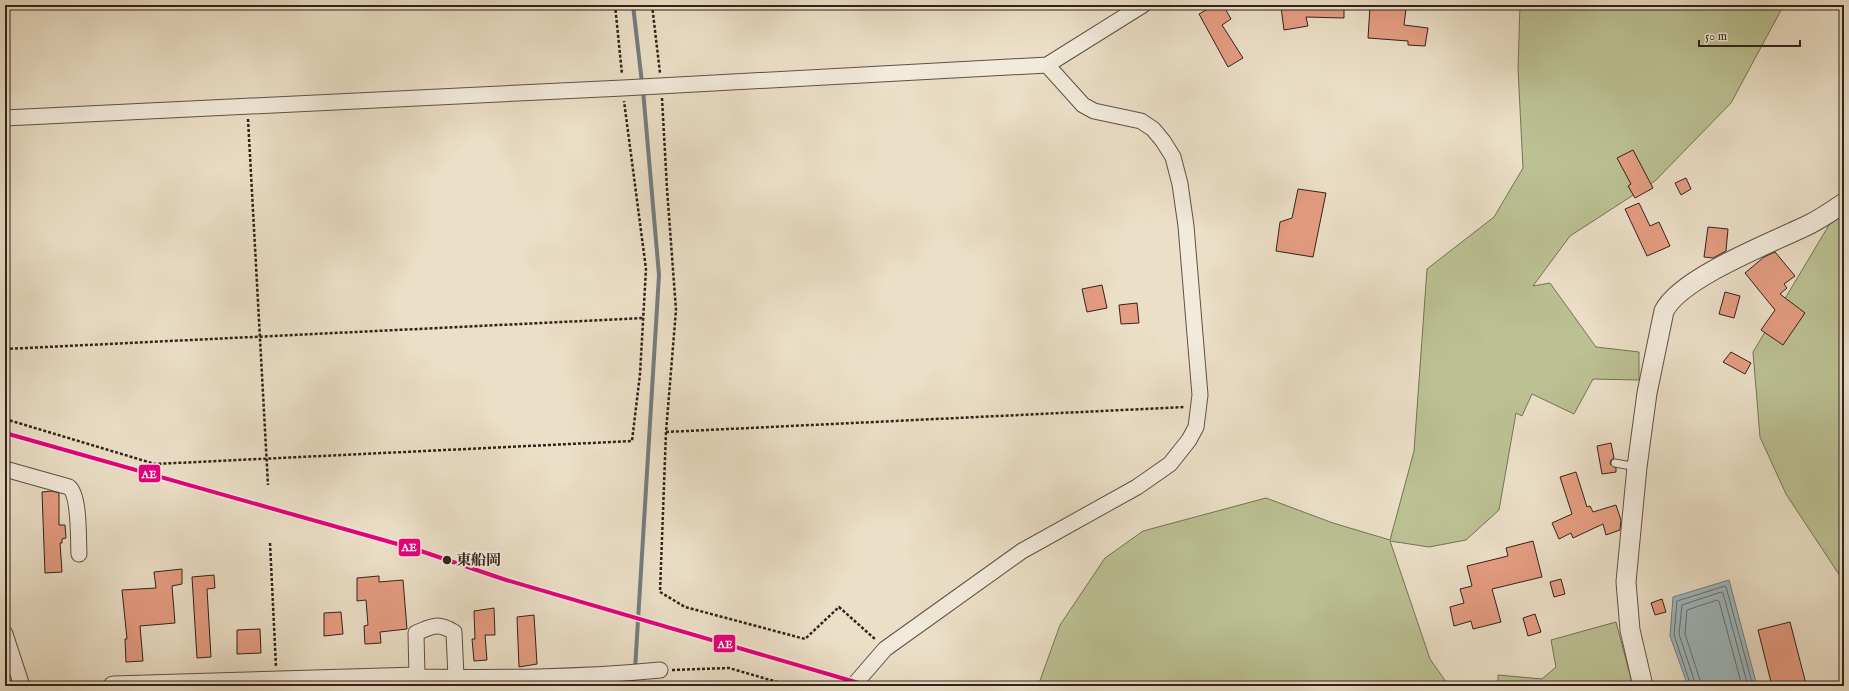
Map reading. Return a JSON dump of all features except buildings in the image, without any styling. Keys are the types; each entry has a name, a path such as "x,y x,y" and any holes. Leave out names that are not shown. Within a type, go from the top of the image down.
{"street":[{"path":"5,118 622,88 1047,65 1143,5"},
{"path":"853,686 885,649 1022,551 1137,487 1170,464 1189,440 1196,427 1200,395 1186,226 1180,184 1173,157 1153,129 1141,121 1094,111 1083,105 1047,65"},
{"path":"1643,686 1630,630 1626,582 1637,467 1647,393 1661,322 1669,302 1720,266 1812,224 1844,203"},
{"path":"5,469 69,487 73,490 76,502 79,554"},
{"path":"413,680 416,633 430,627 442,625 454,632 456,682"},
{"path":"5,634 22,686"},
{"path":"113,686 383,682 413,680 456,682 618,674 660,670"}],"lane":[{"path":"1615,463 1637,467"}],"path":[{"path":"5,419 155,464 267,460 632,441 640,374 646,269 622,88 615,5"},
{"path":"652,5 662,85 667,190 676,310 666,432 660,592 685,607 805,639 839,607 885,649"},
{"path":"248,106 268,485"},
{"path":"5,349 644,318"},
{"path":"666,432 1199,406"},
{"path":"270,543 277,684"},
{"path":"660,670 729,668 791,686"}],"green space":[{"path":"1781,5 1780,12 1731,103 1655,181 1570,236 1533,286 1550,283 1596,347 1639,352 1639,380 1593,379 1574,414 1532,394 1522,416 1516,413 1499,510 1466,540 1429,547 1390,541 1430,659 1449,686 1038,686 1060,625 1105,558 1143,531 1266,498 1333,523 1390,540 1414,451 1427,269 1494,217 1523,168 1518,69 1520,6"},
{"path":"1844,200 1844,582 1786,494 1760,437 1753,352"},
{"path":"1616,622 1633,686 1498,686 1498,675 1542,679 1556,667 1551,640"}],"water":[{"path":"1729,580 1757,686 1688,686 1670,636 1673,597"}],"waterway":[{"path":"633,5 642,83"},
{"path":"634,686 659,275 643,90"}],"transit line":[{"name":"AE","path":"5,433 415,549 503,579 869,686"}],"place":[{"name":"東船岡","path":"447,560"}]}
